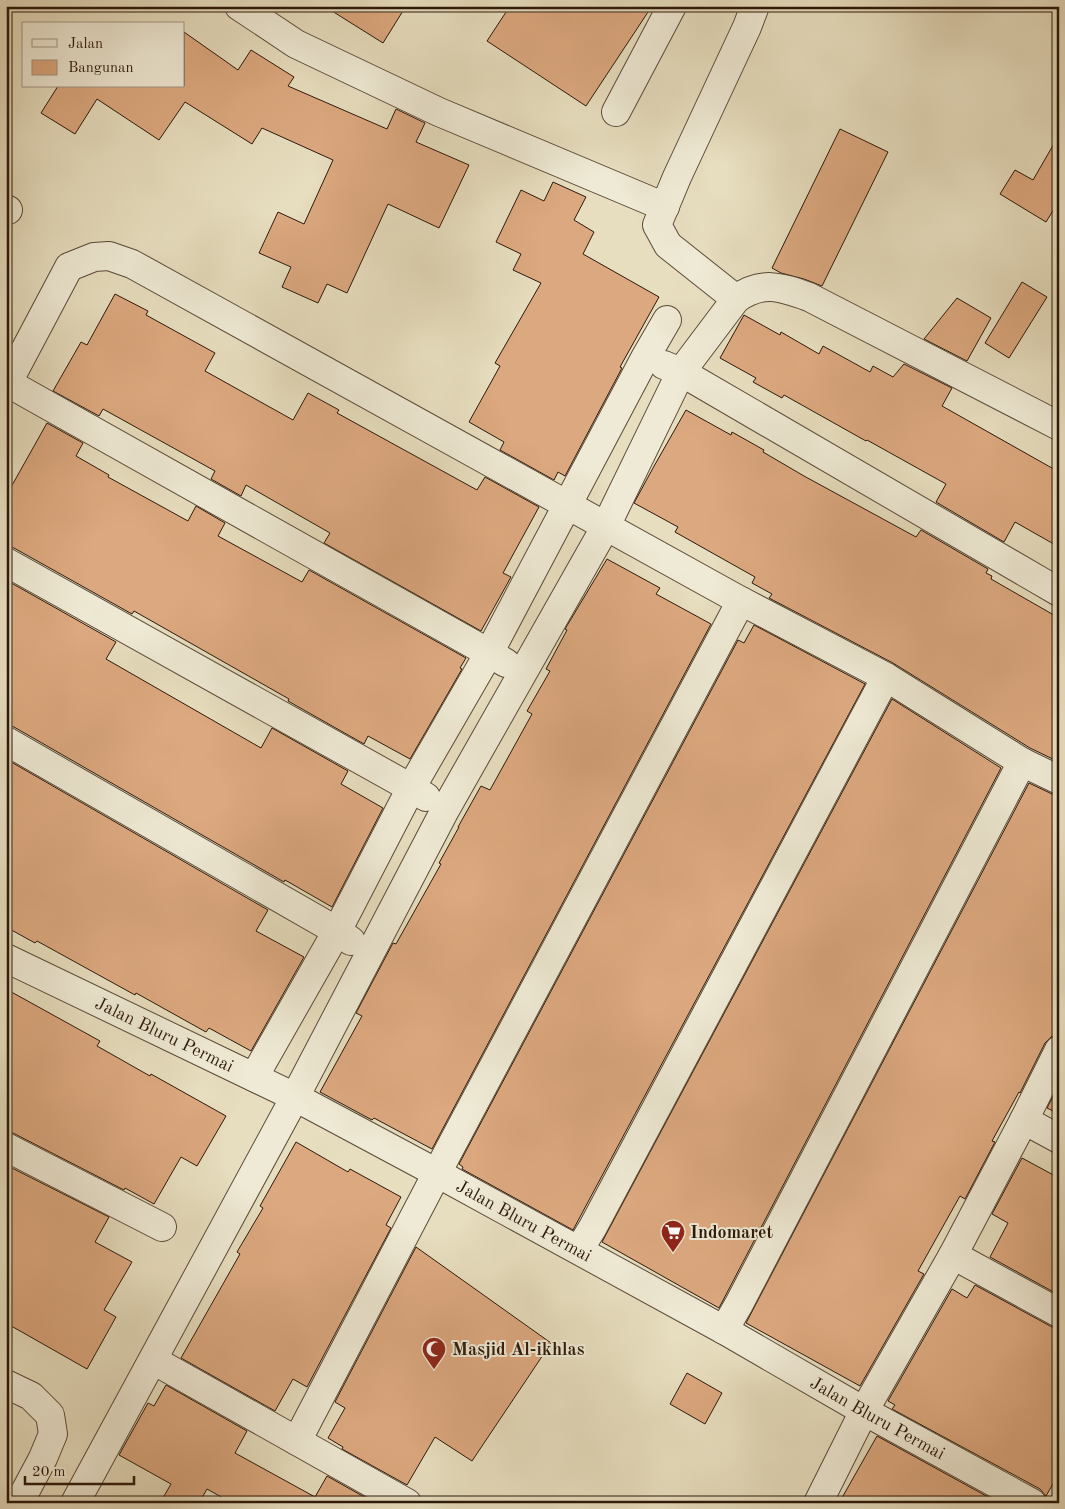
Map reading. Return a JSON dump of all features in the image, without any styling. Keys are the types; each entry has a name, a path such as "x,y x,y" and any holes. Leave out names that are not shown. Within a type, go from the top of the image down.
{"street":[{"path":"239,6 296,44 439,112 665,207"},
{"path":"616,112 672,6"},
{"path":"736,299 668,245 657,226 677,177 748,27 755,6"},
{"path":"523,675 489,653 7,385 70,267 94,257 109,256 132,264 741,601 886,677 1022,762 1059,780"},
{"path":"75,1503 274,1132 295,1097 445,810 606,526 682,372 736,299 747,291 766,287 784,288 809,297 1059,426"},
{"path":"254,1077 337,931 411,788 489,653 667,320"},
{"path":"645,358 682,372 1059,592"},
{"path":"6,562 411,788 445,810"},
{"path":"297,1441 741,601"},
{"path":"578,1250 598,1218 886,677"},
{"path":"6,741 337,931 369,954"},
{"path":"724,1330 1022,762"},
{"name":"Jalan Bluru Permai","path":"6,958 295,1097 724,1330 864,1411 1032,1503"},
{"path":"818,1503 864,1411 952,1255 1059,1050"},
{"path":"1024,1120 1059,1139"},
{"path":"6,1146 162,1227"},
{"path":"952,1255 1059,1313"},
{"path":"153,1360 407,1503"},
{"path":"6,1384 31,1396 50,1415 53,1434 43,1458 19,1503"}],"building":[{"path":"324,6 406,6 383,43"},
{"path":"510,6 652,6 586,106 487,41"},
{"path":"185,33 238,70 251,50 294,77 288,86 387,129 396,109 425,123 416,142 469,165 439,228 388,204 347,293 327,284 318,303 282,287 291,267 259,253 278,212 304,224 333,160 262,128 252,144 185,102 159,140 97,99 75,134 41,113 57,88 185,88"},
{"path":"840,129 888,152 822,286 781,273 772,268"},
{"path":"1059,135 1059,201 1046,222 1000,194 1015,170 1033,180"},
{"path":"553,182 586,197 574,220 594,232 583,254 659,297 620,367 622,368 565,476 558,472 554,480 500,450 504,442 469,422 500,366 495,363 541,283 513,270 521,254 496,242 521,190 544,201"},
{"path":"1022,282 1047,297 1009,358 985,343"},
{"path":"115,294 148,311 146,315 215,353 205,371 293,420 308,393 339,410 337,413 477,490 485,477 539,507 503,573 511,577 481,631 324,543 330,533 246,485 241,496 211,479 215,471 103,409 99,416 53,391 81,342 87,345"},
{"path":"957,298 991,318 967,361 924,339"},
{"path":"744,315 780,335 781,332 819,354 823,346 870,372 873,366 893,377 904,364 952,388 942,406 1059,472 1059,547 1015,522 1004,542 936,502 946,484 784,395 782,398 753,382 756,378 720,358"},
{"path":"686,410 731,435 732,432 804,476 916,537 921,530 988,569 986,573 992,576 991,579 1059,618 1059,762 1030,748 893,663 769,598 772,594 752,583 755,577 675,532 678,527 634,503"},
{"path":"47,423 83,443 76,456 109,475 108,477 188,521 196,506 225,523 218,536 302,582 309,570 466,658 460,668 462,669 410,759 368,736 364,744 134,611 132,614 14,548 6,546 6,496"},
{"path":"607,559 660,588 656,594 711,624 432,1149 320,1092 362,1016 356,1013 393,943 396,944 441,864 439,863 458,827 481,786 490,790 532,714 527,711 550,671 546,669 567,630 565,629"},
{"path":"6,580 116,642 106,659 261,748 272,728 348,771 341,784 383,808 332,907 285,880 284,882 14,727 6,725"},
{"path":"754,625 865,684 573,1230 462,1169 463,1167 459,1164 738,640 744,643"},
{"path":"892,699 1001,768 719,1308 602,1242"},
{"path":"6,759 268,910 256,931 304,957 251,1051 209,1028 206,1032 37,941 35,943 6,927"},
{"path":"1029,783 1052,794 1059,795 1059,1034 1051,1037 1045,1043 1020,1093 992,1141 995,1142 965,1199 960,1196 918,1271 924,1274 860,1386 746,1323"},
{"path":"6,989 100,1041 97,1046 226,1116 197,1166 181,1157 154,1204 13,1133 6,1132"},
{"path":"1059,1085 1059,1114 1047,1108"},
{"path":"296,1142 348,1172 350,1169 401,1197 386,1225 391,1228 307,1387 293,1379 275,1411 181,1358 240,1254 237,1252 263,1208 260,1206"},
{"path":"1022,1158 1059,1178 1059,1295 990,1257 1008,1223 992,1214"},
{"path":"6,1165 109,1217 95,1242 132,1262 104,1310 116,1317 87,1369 6,1323"},
{"path":"416,1247 551,1343 472,1461 435,1437 407,1485 342,1449 343,1447 328,1438 345,1408 335,1402"},
{"path":"975,1285 1059,1329 1059,1473 1046,1496 1040,1489 892,1409 895,1405 888,1401 952,1289 967,1298"},
{"path":"687,1373 722,1393 705,1424 670,1404"},
{"path":"166,1385 247,1431 235,1453 315,1497 327,1476 375,1503 232,1503 207,1489 199,1503 160,1503 171,1484 119,1455 148,1403 154,1406"},
{"path":"877,1436 999,1503 839,1503"}],"place":[{"name":"Indomaret","path":"673,1253"},
{"name":"Masjid Al-ikhlas","path":"434,1370"}]}
